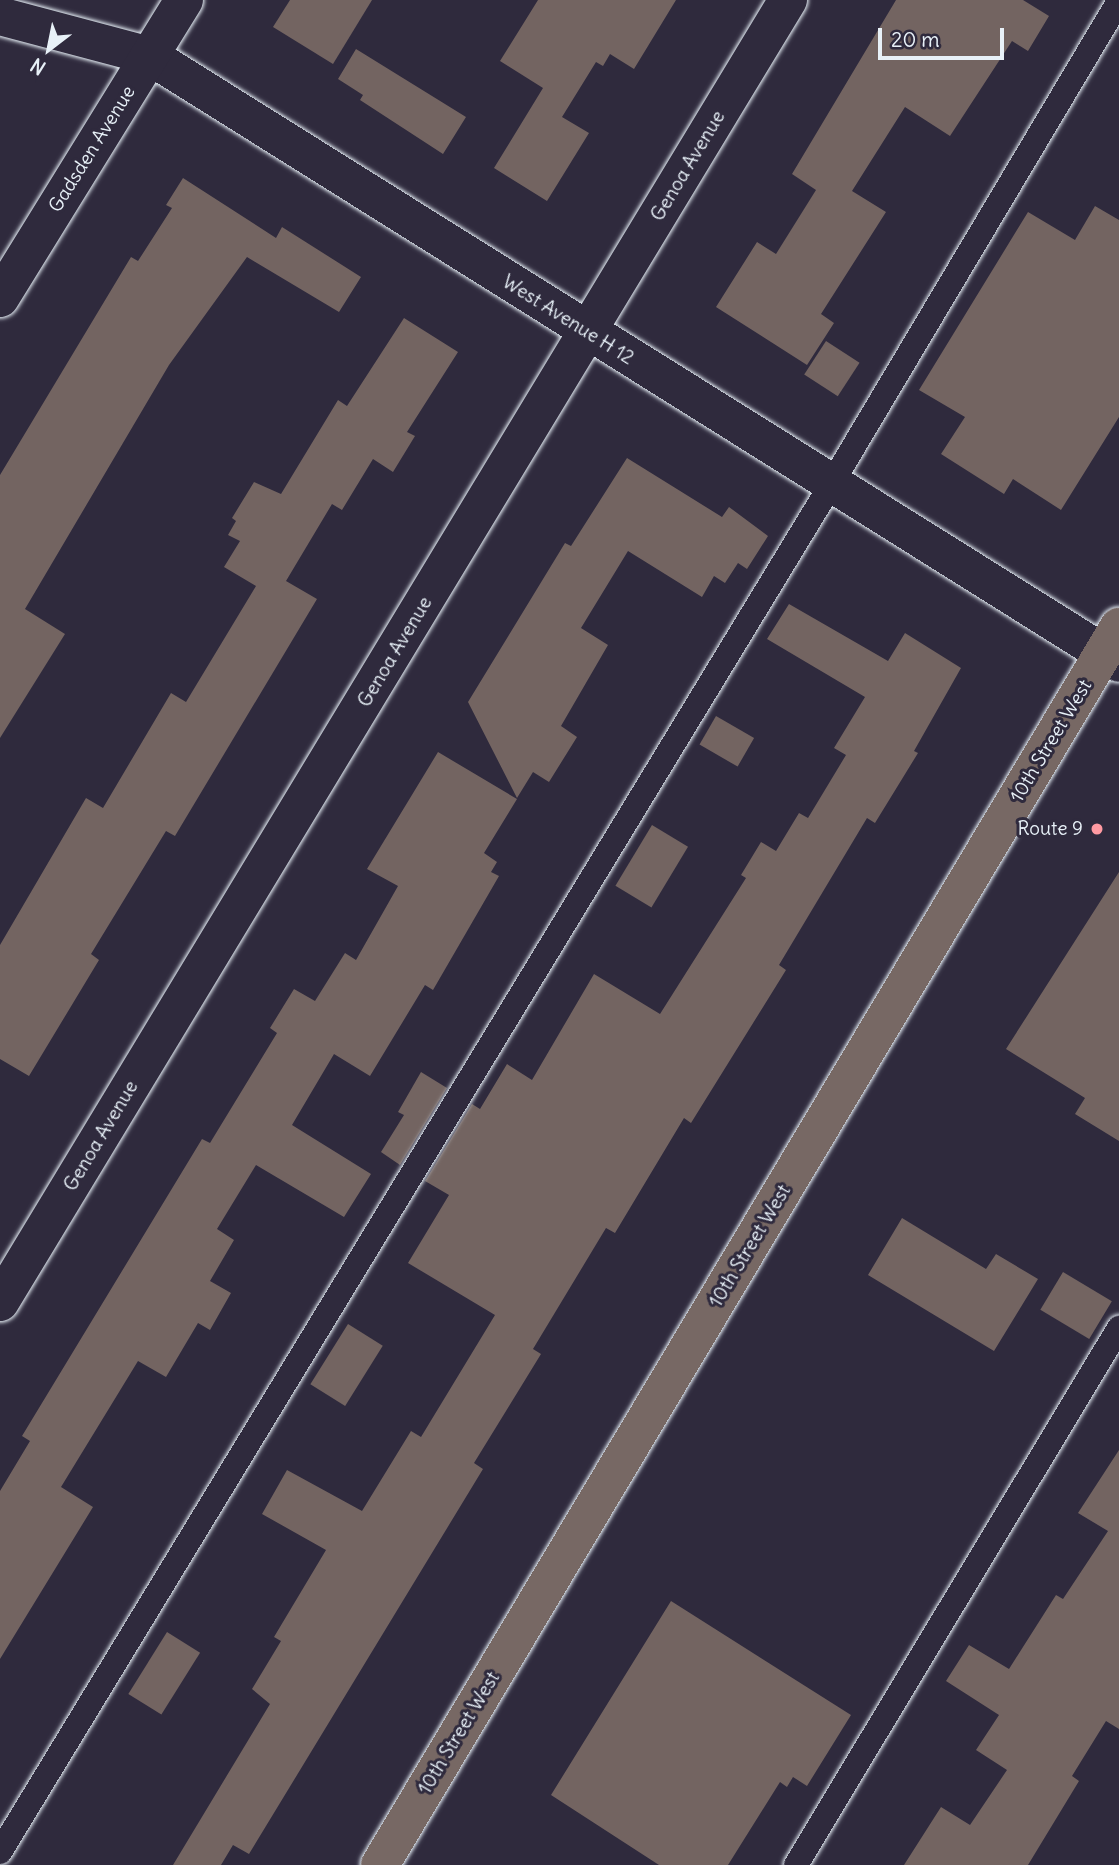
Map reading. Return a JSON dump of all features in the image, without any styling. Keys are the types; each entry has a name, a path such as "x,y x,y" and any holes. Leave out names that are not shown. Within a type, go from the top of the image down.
{"main road":[{"name":"10th Street West","path":"380,1865 1114,648"}],"street":[{"name":"Gadsden Avenue","path":"0,298 184,0"},
{"name":"Genoa Avenue","path":"0,1302 788,0"},
{"name":"West Avenue H 12","path":"0,16 150,56 588,333 832,483 1114,648"}],"lane":[{"path":"0,1852 832,483 1119,1"},
{"path":"796,1865 1119,1328"}],"building":[{"path":"290,0 372,0 333,64 273,27"},
{"path":"538,0 676,0 634,69 610,54 603,66 596,62 562,117 589,133 547,201 494,168 543,88 500,61"},
{"path":"896,0 1023,0 1049,16 1028,51 1012,41 950,136 905,107 852,191 886,212 821,314 834,323 807,365 716,307 757,242 776,254 816,190 792,174"},
{"path":"356,49 466,117 443,154 360,100 363,95 338,79"},
{"path":"183,178 276,238 282,227 361,277 339,312 247,257 169,365 25,609 65,634 0,738 0,475 131,257 138,261 172,208 166,205"},
{"path":"1095,206 1119,220 1119,417 1061,510 1013,479 1004,494 941,454 965,417 919,390 1028,212 1075,240"},
{"path":"404,318 458,352 407,432 415,436 393,472 373,459 342,510 332,504 286,581 317,599 175,836 166,831 91,954 99,960 29,1076 0,1059 0,945 86,798 103,808 171,693 186,702 256,586 224,567 240,541 228,535 236,521 232,518 254,482 281,494 338,400 347,406"},
{"path":"826,341 860,363 838,396 804,375"},
{"path":"627,458 722,517 729,507 768,536 747,569 738,563 725,583 714,576 702,597 628,551 581,628 608,645 561,726 577,737 549,782 533,772 517,798 468,702 565,543 571,546"},
{"path":"789,604 888,661 905,633 961,668 914,751 918,753 875,823 867,818 779,965 786,970 691,1123 684,1118 615,1233 606,1228 533,1349 541,1354 474,1463 483,1469 249,1854 233,1845 221,1865 173,1865 270,1704 252,1689 281,1641 274,1637 326,1550 262,1514 287,1470 362,1511 411,1431 421,1437 495,1315 408,1263 449,1195 425,1181 472,1104 480,1109 507,1064 532,1080 594,974 660,1014 746,878 741,875 761,842 776,851 799,813 808,818 846,755 834,748 865,697 767,639"},
{"path":"716,716 754,738 738,767 700,745"},
{"path":"438,752 517,799 484,853 497,862 491,872 499,876 433,990 425,985 370,1076 334,1054 292,1125 371,1174 344,1217 256,1165 217,1229 234,1240 210,1281 231,1293 210,1330 198,1323 166,1377 138,1361 61,1487 93,1507 0,1659 0,1491 30,1441 22,1436 202,1139 210,1143 277,1033 270,1028 294,989 315,1001 345,953 356,960 398,886 367,869"},
{"path":"652,825 688,847 651,907 615,886"},
{"path":"1119,872 1119,1141 1075,1114 1085,1098 1006,1049"},
{"path":"421,1072 447,1088 400,1165 381,1152 404,1115 398,1112"},
{"path":"902,1218 986,1269 996,1254 1038,1279 994,1351 868,1275"},
{"path":"1063,1272 1112,1301 1089,1339 1040,1310"},
{"path":"348,1324 383,1346 345,1406 310,1384"},
{"path":"1119,1450 1119,1729 1106,1721 1072,1776 1079,1781 1028,1865 904,1865 941,1807 970,1825 1007,1770 976,1750 999,1715 946,1681 969,1645 1009,1669 1056,1595 1063,1599 1108,1531 1078,1513"},
{"path":"671,1601 851,1715 807,1786 793,1777 787,1787 780,1782 728,1865 659,1865 551,1795"},
{"path":"167,1632 200,1653 161,1715 128,1694"}],"place":[{"name":"Route 9","path":"1097,829"}]}
